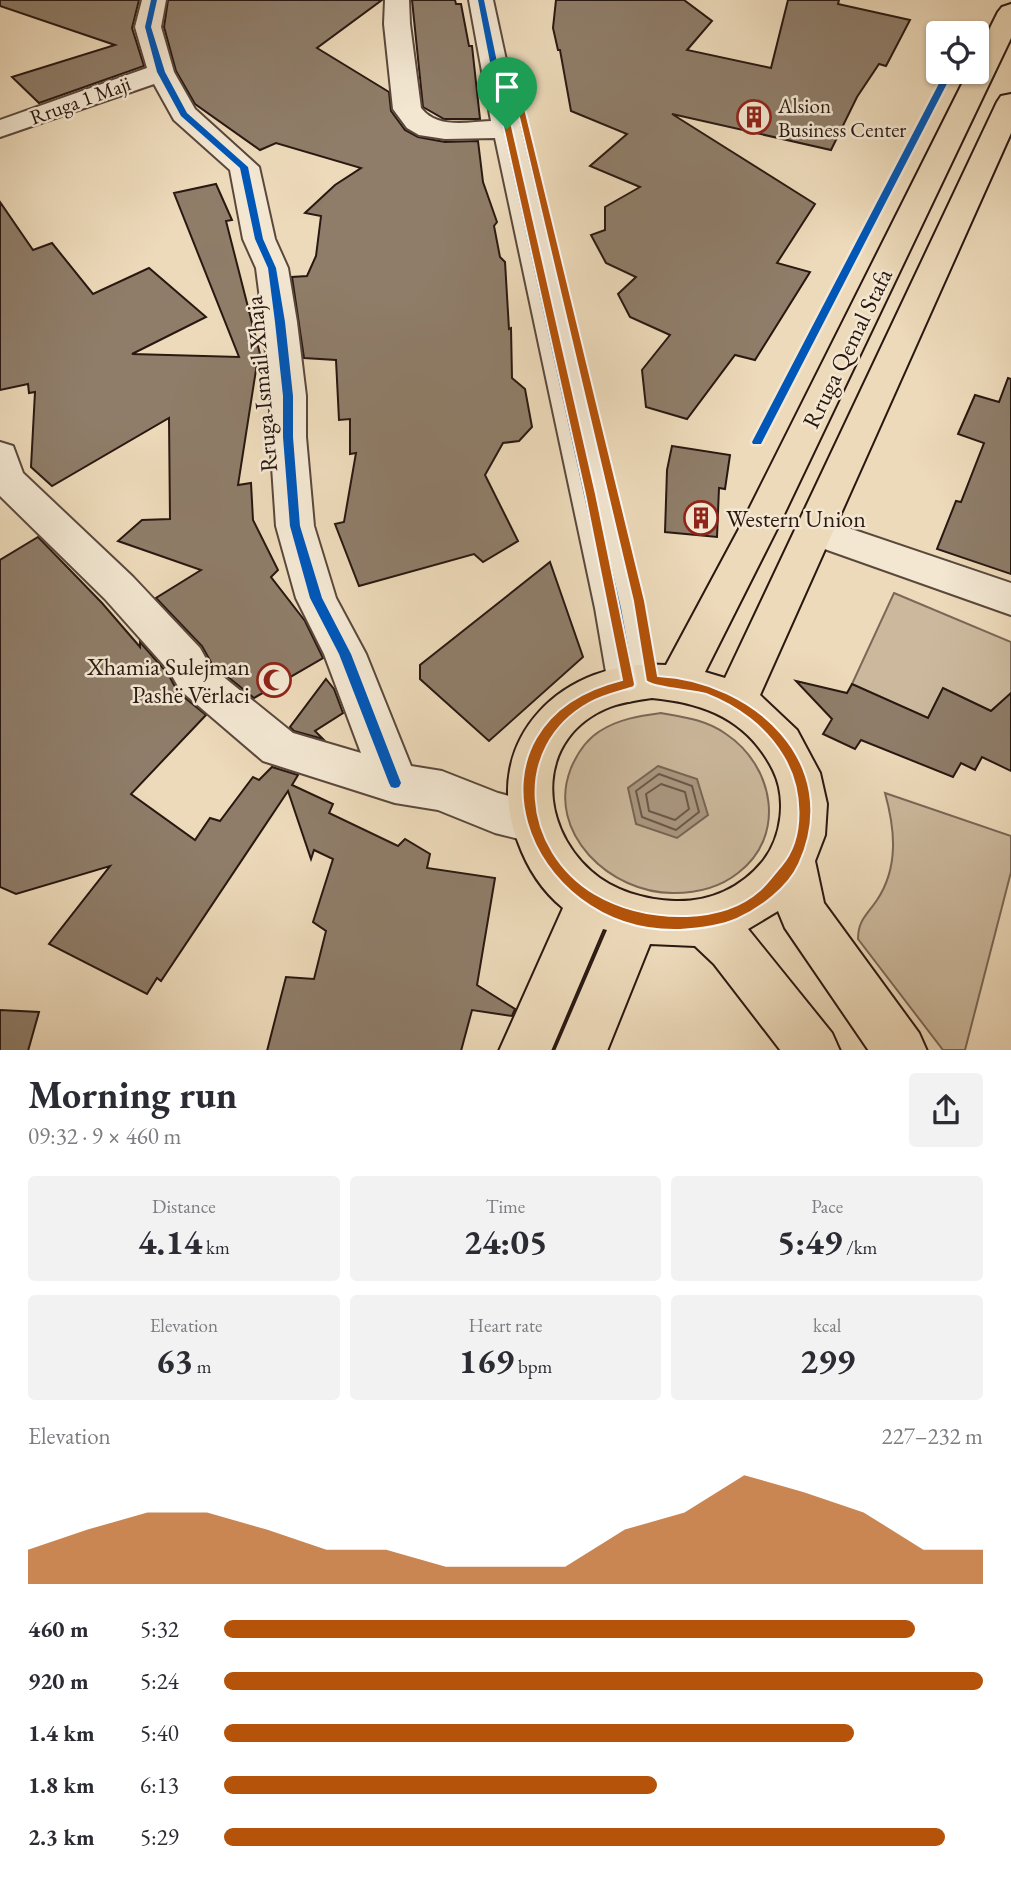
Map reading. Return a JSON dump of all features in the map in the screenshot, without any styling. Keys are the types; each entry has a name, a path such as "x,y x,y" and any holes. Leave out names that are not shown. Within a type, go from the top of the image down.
{"main road":[{"name":"Rruga Qemal Stafa","path":"653,682 777,490 1011,12"},
{"name":"Rruga Qemal Stafa","path":"735,702 816,531 1011,102"},
{"path":"653,682 707,689 735,702 755,715 773,732 788,752 798,773 804,796 805,819 801,841 792,863 780,880 747,907 704,922 659,924 636,919 591,900 574,887 547,856 531,821 528,797 530,773 537,751 548,731 564,714 583,700 605,690 653,682"},
{"path":"792,863 802,912 900,1050"},
{"path":"525,1050 591,900"},
{"path":"581,1050 636,919"},
{"path":"704,922 733,947 813,1050"}],"street":[{"name":"Rruga Ismail Xhaja","path":"153,0 148,27 160,72 184,114 244,167 259,239 272,268 280,322 288,396 288,438 295,526 316,598 345,654 395,783"},
{"path":"397,0 397,24 407,109 417,122 429,129 445,131 507,129"},
{"path":"481,0 506,81 639,601 653,682"},
{"path":"496,0 506,81 507,129 590,494 653,682"},
{"name":"Rruga 1 Maji","path":"0,129 160,72"},
{"path":"0,455 6,479 119,588 185,660 195,678 279,748 395,783 443,791 495,813 531,821"},
{"path":"816,531 1011,598"}],"shaded area":[{"path":"894,593 1011,642 1011,693 991,711 943,688 928,718 852,684"},
{"path":"661,713 703,722 719,729 742,748 755,764 764,782 768,821 764,840 754,858 731,878 700,891 650,891 607,871 589,855 576,836 567,815 565,792 571,768 579,752 595,734 614,724"},
{"path":"885,793 1011,836 1011,872 965,1050 943,1050 858,939 861,922 884,887 892,861 893,834"}],"water":[{"path":"658,766 697,779 708,815 677,838 636,824 628,788"}],"building":[{"path":"0,0 139,0 132,28 144,66 39,103 12,77 115,45 0,6"},
{"path":"168,0 382,0 317,48 389,92 391,111 405,130 418,137 445,142 478,141 483,182 497,222 494,226 500,257 505,262 512,378 525,389 532,427 519,441 503,443 485,475 518,541 483,562 474,554 359,586 335,524 344,522 356,453 350,454 350,419 339,420 336,360 304,358 292,277 307,276 316,256 321,216 305,213 335,185 361,168 276,143 260,150 195,104 176,71 164,27"},
{"path":"412,0 455,0 456,4 461,4 469,46 472,46 480,119 444,119 423,107"},
{"path":"556,0 684,0 712,21 687,50 771,68 788,0 839,0 838,4 910,20 886,66 879,64 857,97 831,150 672,114 815,204 777,263 810,272 755,360 735,355 687,419 646,407 642,370 670,335 630,317 618,294 636,277 606,263 591,235 605,230 605,207 640,187 590,166 627,134 571,111 560,50 553,28"},
{"path":"216,184 232,220 226,221 260,354 250,357 258,357 238,485 251,483 253,520 278,570 271,577 305,621 323,658 254,698 212,664 202,646 156,598 201,570 118,541 142,520 170,519 169,418 52,486 31,467 35,392 29,393 28,384 0,390 0,202 33,250 52,243 93,294 149,268 206,317 132,354 239,357 174,193"},
{"path":"1008,378 1011,379 1011,574 937,549 956,501 961,502 984,443 958,434 975,395 999,402"},
{"path":"672,446 730,455 725,489 719,488 717,537 665,532 667,470"},
{"path":"38,537 140,647 140,642 168,674 178,692 206,715 131,794 195,840 210,818 220,821 253,777 259,780 272,767 298,775 292,785 333,804 329,813 398,846 405,839 430,854 427,868 495,878 477,985 515,1009 512,1016 472,1010 461,1050 267,1050 286,977 314,979 326,931 313,922 333,859 314,850 311,859 288,791 161,981 157,978 147,994 49,944 110,866 16,894 0,887 0,560"},
{"path":"550,562 583,657 489,741 420,679 420,665"},
{"path":"326,679 334,689 343,713 315,731 323,739 294,731 290,727"},
{"path":"796,681 847,693 852,684 928,718 943,688 991,711 1011,693 1011,771 982,757 975,770 961,763 953,777 861,740 855,749 823,734 832,719"},
{"path":"0,1010 39,1012 28,1050 0,1050"}],"cycle path":[{"path":"154,0 148,27 161,72 184,114 244,167 259,239 272,268 280,322 288,396 288,437 295,526 316,598 345,654 395,783"},
{"path":"481,0 507,129 615,608 629,684"},
{"path":"757,442 943,84"}],"place":[{"name":"Alsion Business Center","path":"754,117"},
{"name":"Western Union","path":"701,518"},
{"name":"Xhamia Sulejman Pashë Vërlaci","path":"274,680"}],"route":[{"path":"514,80 639,601 652,681 678,682 707,689 735,702 755,715 773,732 788,752 798,773 804,796 805,819 801,841 792,863 765,895 727,916 704,922 659,924 636,919 591,900 559,872 547,856 531,821 528,797 530,773 537,751 548,731 564,714 583,700 605,690 629,684 590,494 507,129 497,81 514,80"}]}
